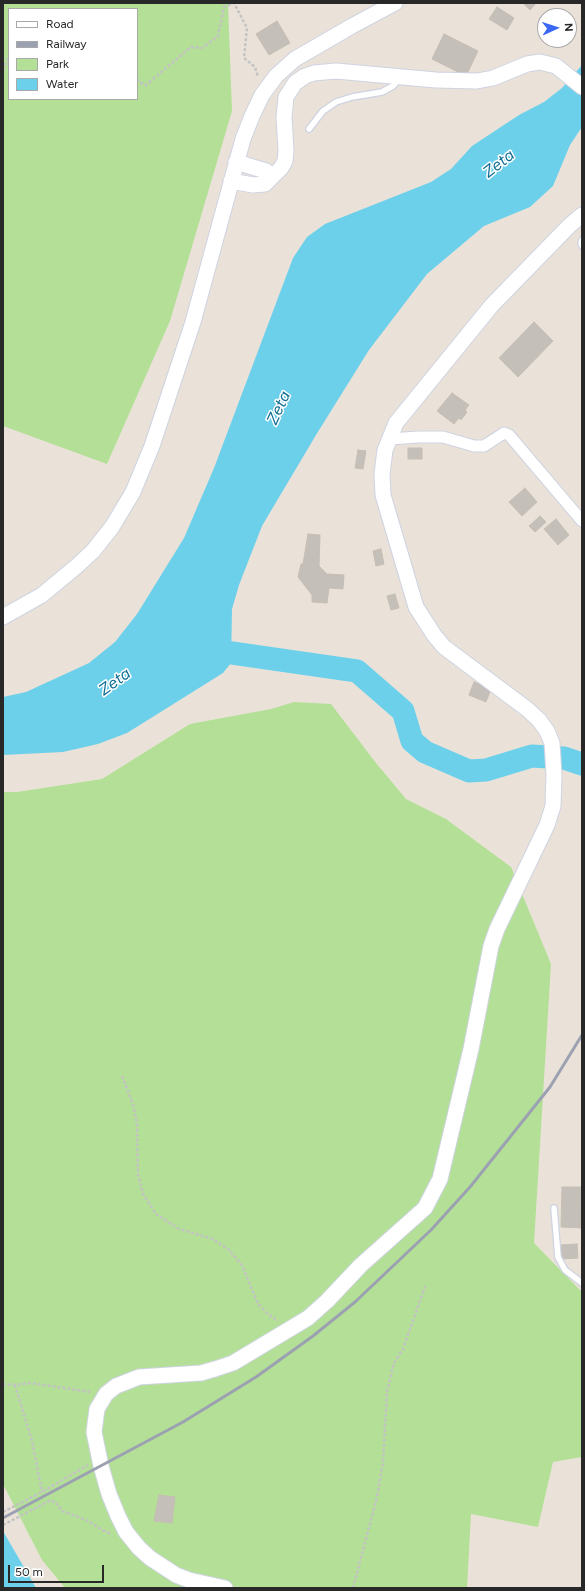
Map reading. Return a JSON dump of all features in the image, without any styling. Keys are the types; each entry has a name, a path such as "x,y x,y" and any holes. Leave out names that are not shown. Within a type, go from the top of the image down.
{"street":[{"path":"3,617 42,595 72,572 102,539 130,498 148,456 190,330 238,182 243,164 249,122 262,95 276,76 295,58 395,3"},
{"path":"238,182 265,184 281,168 286,156 285,100 295,83 305,76 319,72 336,71 436,80 482,81 530,63 544,62 556,66 582,87"},
{"path":"243,164 266,171 272,176"},
{"path":"225,1588 176,1575 150,1558 139,1548 126,1532 109,1494 99,1457 94,1432 97,1409 106,1394 116,1386 139,1377 201,1373 215,1369 233,1362 308,1318 327,1301 361,1265 425,1208 440,1179 471,1049 491,946 500,922 547,825 553,806 554,775 552,743 547,731 539,720 527,709 444,647 434,635 416,607 383,495 382,474 385,450 396,423 492,306 570,225 582,215"},
{"path":"390,439 443,437 474,446 484,446 504,433 509,435 582,521"}],"lane":[{"path":"309,130 323,111 336,102 352,97 382,92 393,86 400,77"},
{"path":"582,240 582,246"},
{"path":"554,1208 558,1257 565,1270 582,1283"}],"path":[{"path":"138,80 146,85 191,47 202,48 218,36 224,7 234,3 247,28 244,58 255,67 262,95"},
{"path":"3,70 8,59"},
{"path":"122,1076 133,1104 137,1123 138,1174 143,1194 156,1214 178,1229 213,1239 228,1249 242,1265 258,1304 268,1314 290,1328"},
{"path":"353,1588 377,1497 384,1454 387,1391 394,1363 403,1349 426,1284"},
{"path":"3,1384 15,1385 30,1383 106,1394"},
{"path":"15,1385 32,1441 40,1493"},
{"path":"3,1512 40,1493 99,1457"},
{"path":"3,1525 51,1500 58,1504 62,1511 86,1520 106,1532 116,1535 126,1532"}],"green space":[{"path":"3,3 228,3 232,111 170,321 107,464 3,426"},
{"path":"294,702 331,704 376,763 406,799 446,819 511,867 551,964 534,1243 582,1292 582,1457 553,1462 538,1527 471,1514 467,1588 65,1588 42,1560 3,1484 3,792 17,792 102,779 190,724 271,709"}],"water":[{"name":"Zeta","path":"582,65 582,127 570,145 553,186 530,207 484,226 427,274 369,350 262,526 239,585 232,609 231,663 223,673 127,733 98,744 63,752 3,755 3,697 26,692 89,663 115,642 137,614 184,538 214,468 293,258 307,237 325,224 431,182 451,169 472,146 519,115 544,102 562,88"},
{"path":"3,1531 36,1588 3,1588"}],"building":[{"path":"523,3 536,3 530,10"},
{"path":"497,7 514,18 507,30 489,19"},
{"path":"277,21 290,43 269,55 256,34"},
{"path":"444,34 478,51 466,76 432,59"},
{"path":"534,322 553,341 518,377 499,358"},
{"path":"452,393 469,405 465,410 467,412 461,420 459,418 454,424 437,411"},
{"path":"408,448 422,448 422,459 408,459"},
{"path":"358,450 366,451 363,469 355,468"},
{"path":"525,488 537,502 522,516 509,502"},
{"path":"540,516 546,522 535,532 529,526"},
{"path":"556,519 569,535 558,545 544,529"},
{"path":"308,534 320,535 319,566 327,574 344,575 343,589 329,588 327,603 312,602 312,595 298,577 301,564 303,564"},
{"path":"381,549 384,564 376,566 373,551"},
{"path":"395,594 399,608 391,610 387,596"},
{"path":"474,682 491,689 486,702 469,695"},
{"path":"562,1187 582,1187 581,1228 561,1227"},
{"path":"577,1244 578,1258 560,1259 560,1245"},
{"path":"159,1495 175,1497 172,1523 154,1521"}],"waterway":[{"path":"202,647 232,653 357,671 403,711 412,741 425,752 469,771 486,770 532,756 564,758 582,764"}],"railway":[{"path":"3,1518 183,1422 256,1377 313,1336 355,1302 431,1230 470,1187 550,1087 582,1035"}]}
